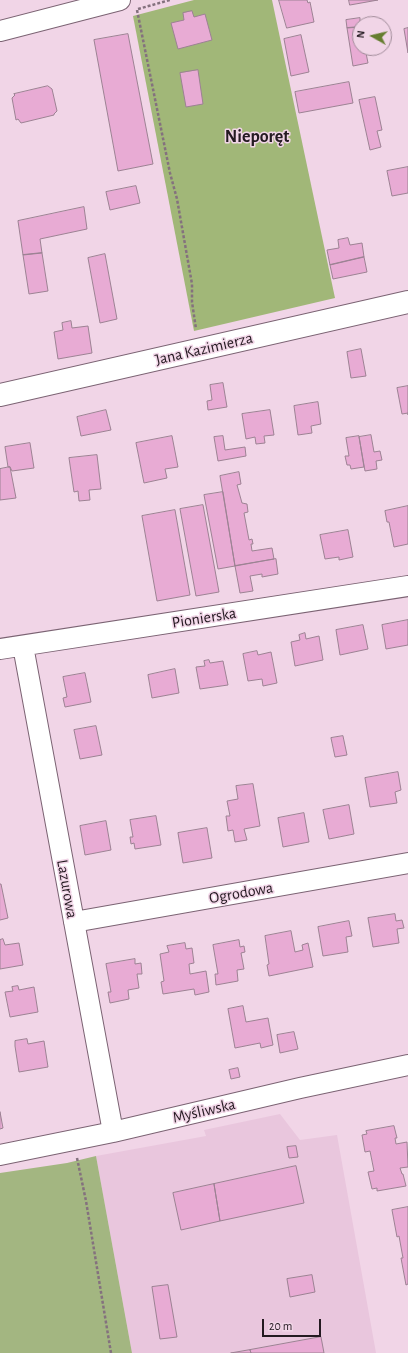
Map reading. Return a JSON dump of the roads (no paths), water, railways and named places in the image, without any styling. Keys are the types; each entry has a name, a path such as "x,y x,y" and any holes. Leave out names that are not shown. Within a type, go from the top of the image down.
{"main road":[{"name":"Jana Kazimierza","path":"0,395 408,302"}],"street":[{"path":"0,32 128,2"},
{"name":"Pionierska","path":"0,650 408,586"},
{"name":"Lazurowa","path":"23,646 113,1132"},
{"name":"Ogrodowa","path":"74,922 408,863"},
{"name":"Myśliwska","path":"0,1155 113,1132 300,1088 408,1065"}],"district":[{"name":"Nieporęt","path":"257,137"}]}
